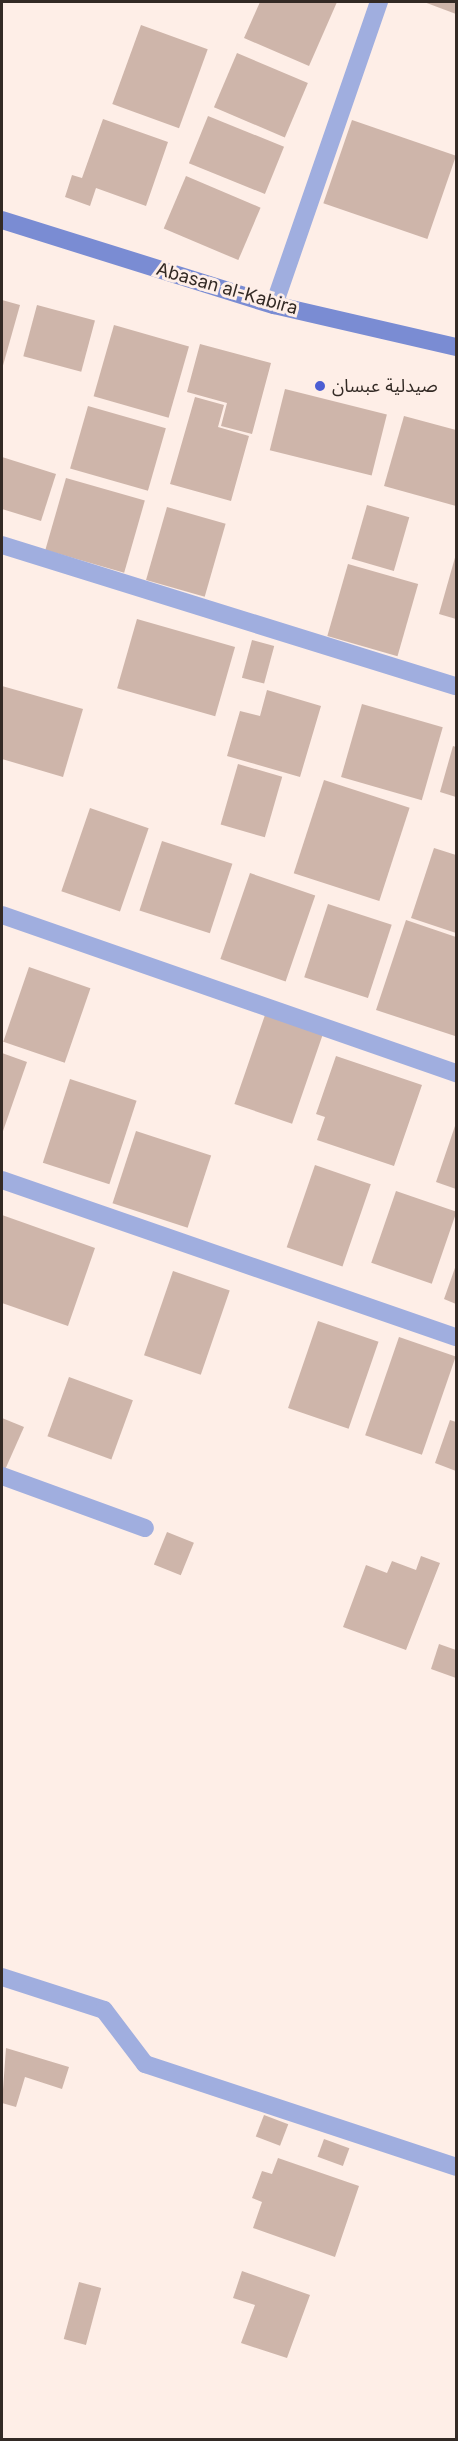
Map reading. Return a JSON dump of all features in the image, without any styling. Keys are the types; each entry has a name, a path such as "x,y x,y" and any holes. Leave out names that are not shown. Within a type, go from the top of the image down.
{"main road":[{"name":"Abasan al-Kabira","path":"2,220 274,305 456,347"}],"street":[{"path":"274,305 378,2"},
{"path":"2,545 456,686"},
{"path":"2,915 456,1073"},
{"path":"2,1180 456,1337"},
{"path":"2,1476 145,1528"},
{"path":"2,1977 104,2010 145,2064 456,2167"}],"building":[{"path":"260,2 337,2 309,66 244,38"},
{"path":"424,2 456,2 456,14"},
{"path":"141,25 208,49 179,128 112,104"},
{"path":"237,53 308,83 285,137 214,107"},
{"path":"208,116 284,147 265,194 189,163"},
{"path":"103,119 168,142 146,206 96,188 90,206 65,197 72,175 82,178"},
{"path":"352,120 456,156 427,239 323,203"},
{"path":"186,176 261,208 238,260 164,228"},
{"path":"2,300 20,305 2,369"},
{"path":"37,305 95,321 81,372 23,356"},
{"path":"114,325 189,346 169,418 94,396"},
{"path":"200,344 271,363 252,434 221,426 227,403 187,392"},
{"path":"285,389 387,414 372,476 270,450"},
{"path":"195,397 224,405 218,427 249,436 231,501 170,484"},
{"path":"88,406 166,428 148,491 70,468"},
{"path":"404,416 456,430 456,506 384,486"},
{"path":"2,457 56,474 41,521 2,509"},
{"path":"66,478 145,501 124,573 45,550"},
{"path":"367,505 409,517 394,571 352,559"},
{"path":"167,507 226,524 205,597 146,580"},
{"path":"456,554 456,619 439,614"},
{"path":"348,564 418,584 397,656 327,636"},
{"path":"137,619 235,647 215,716 117,688"},
{"path":"252,640 274,646 264,684 242,678"},
{"path":"2,686 83,709 63,777 2,759"},
{"path":"267,690 321,706 300,777 227,756 240,711 260,716"},
{"path":"362,704 443,727 422,800 341,777"},
{"path":"453,746 456,747 456,797 440,792"},
{"path":"238,764 282,777 265,837 221,825"},
{"path":"324,780 410,808 379,901 294,873"},
{"path":"90,808 149,828 120,911 61,891"},
{"path":"162,841 232,864 210,933 139,910"},
{"path":"434,848 456,855 456,933 411,918"},
{"path":"250,873 315,895 286,982 220,959"},
{"path":"328,904 392,925 368,998 304,977"},
{"path":"406,920 456,937 455,1036 376,1010"},
{"path":"29,967 90,988 65,1063 3,1042"},
{"path":"265,1015 323,1035 292,1124 234,1104"},
{"path":"2,1053 27,1062 2,1134"},
{"path":"336,1056 422,1085 394,1166 317,1140 325,1117 316,1114"},
{"path":"70,1079 137,1101 109,1184 43,1163"},
{"path":"456,1123 456,1189 436,1182"},
{"path":"136,1131 211,1155 188,1228 113,1203"},
{"path":"315,1165 371,1184 342,1266 287,1247"},
{"path":"396,1191 456,1212 432,1284 371,1263"},
{"path":"2,1215 95,1248 68,1326 2,1303"},
{"path":"456,1265 456,1304 444,1299"},
{"path":"173,1271 230,1291 201,1375 144,1355"},
{"path":"318,1321 379,1342 349,1429 288,1408"},
{"path":"399,1337 456,1357 422,1455 365,1435"},
{"path":"69,1377 133,1400 111,1459 47,1436"},
{"path":"2,1418 24,1427 4,1472 2,1471"},
{"path":"450,1420 456,1422 456,1471 435,1463"},
{"path":"167,1532 194,1543 181,1575 154,1564"},
{"path":"421,1556 440,1563 406,1650 343,1627 366,1565 387,1573 392,1561 416,1570"},
{"path":"439,1644 456,1650 456,1678 431,1669"},
{"path":"6,2048 69,2067 62,2089 25,2077 16,2107 2,2103"},
{"path":"264,2115 288,2124 280,2146 256,2136"},
{"path":"324,2139 349,2148 343,2166 318,2157"},
{"path":"278,2158 359,2186 335,2257 253,2228 262,2202 252,2198 262,2171 272,2174"},
{"path":"242,2271 310,2295 287,2358 241,2343 255,2305 233,2298"},
{"path":"79,2282 101,2288 86,2345 64,2339"}],"place":[{"name":"صيدلية عبسان","path":"320,386"}]}
